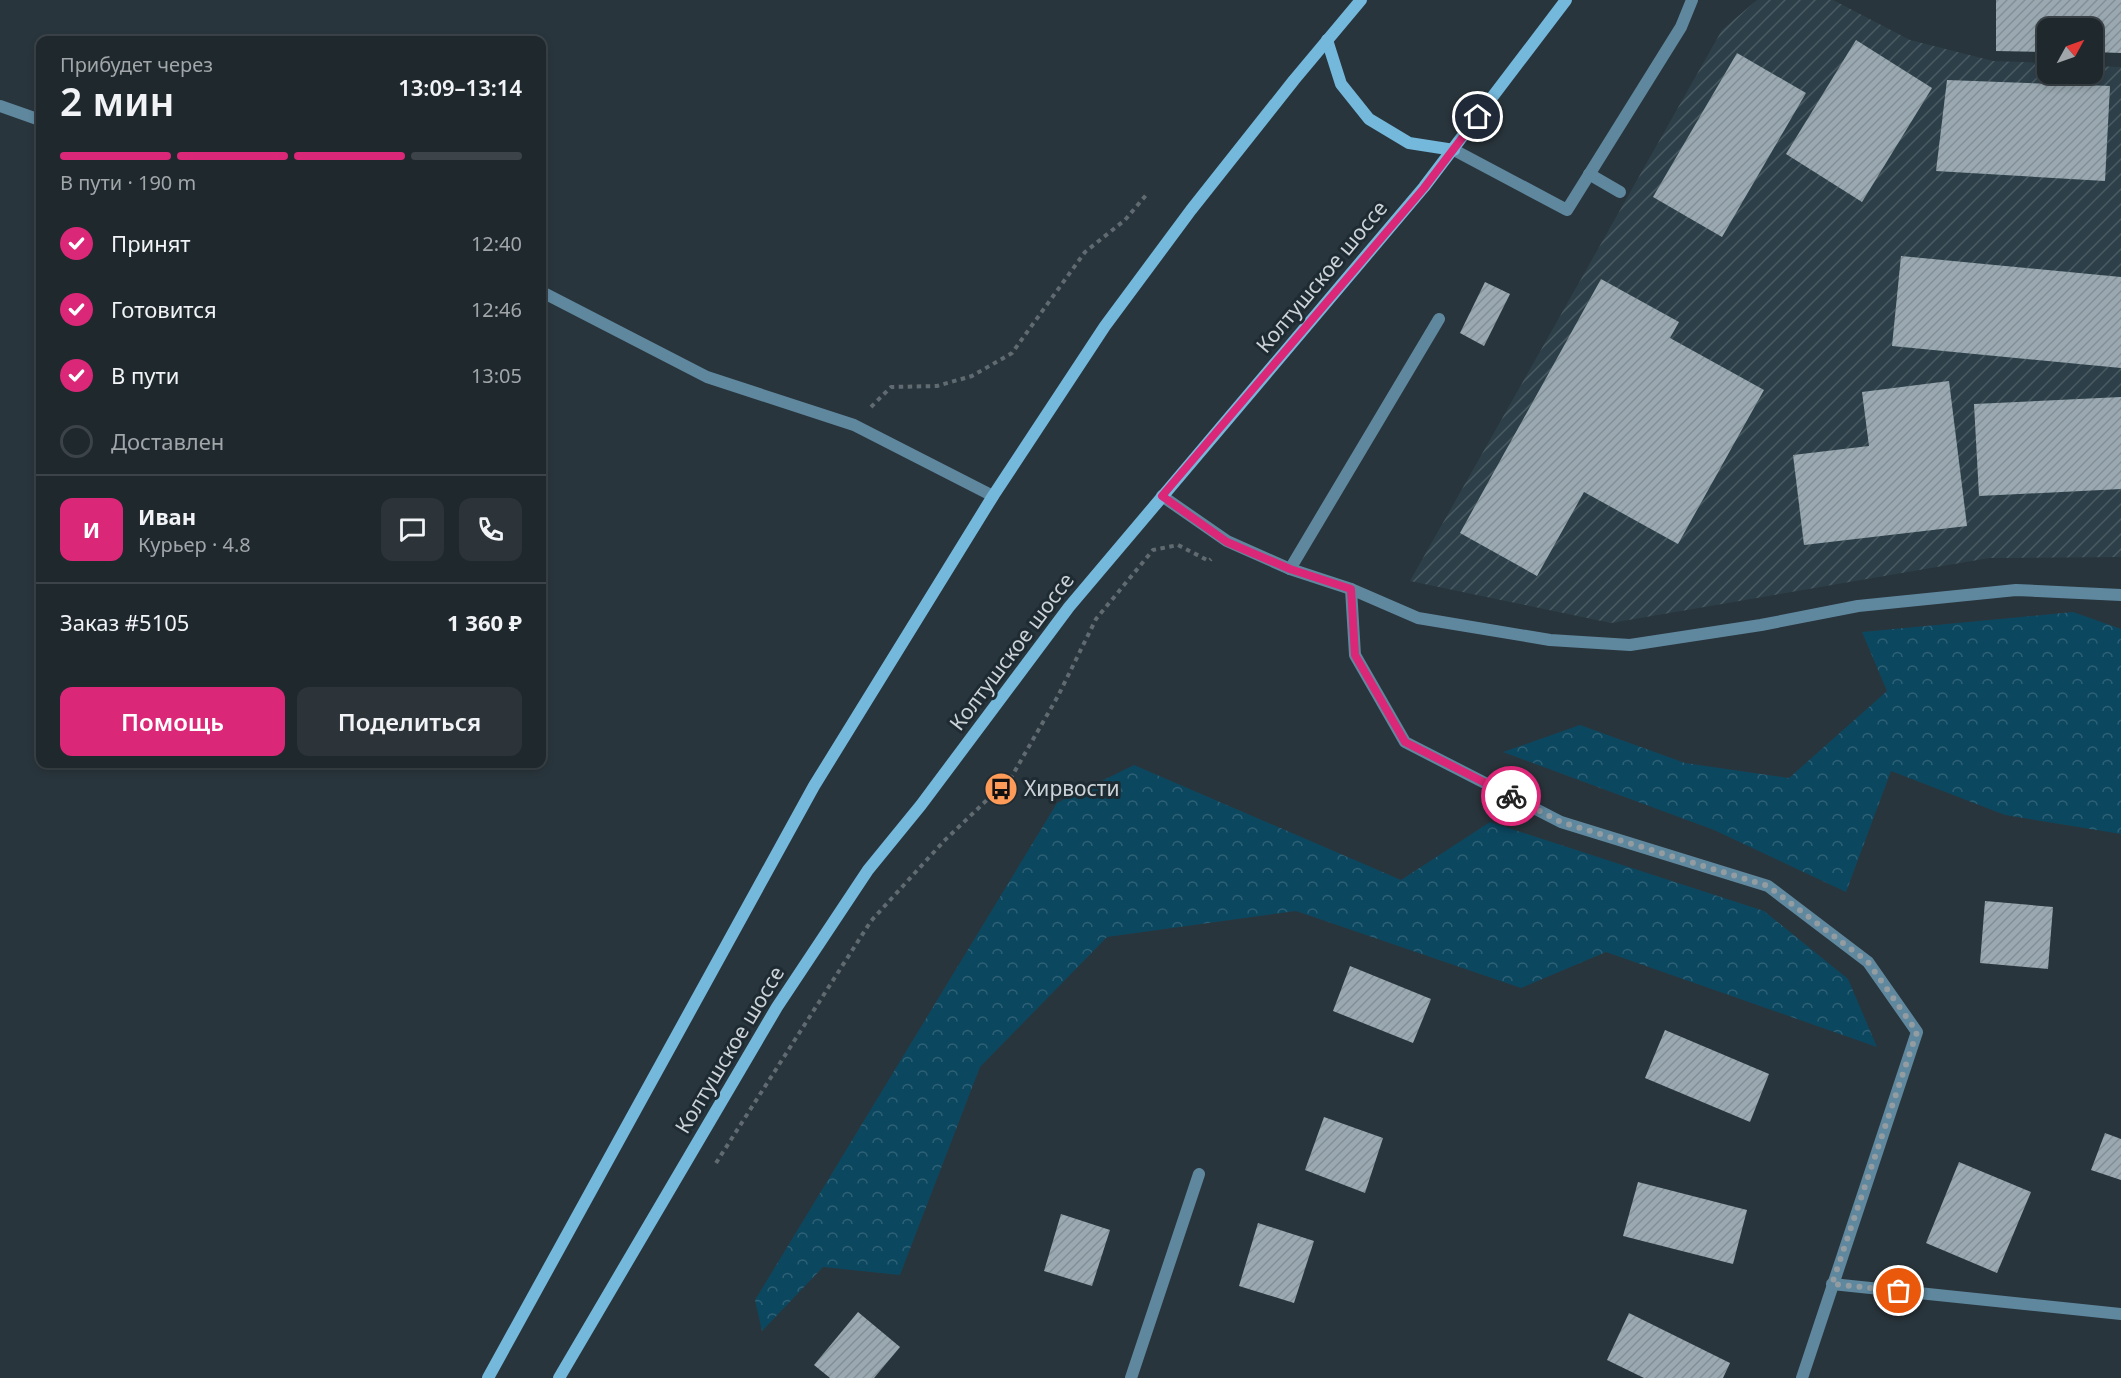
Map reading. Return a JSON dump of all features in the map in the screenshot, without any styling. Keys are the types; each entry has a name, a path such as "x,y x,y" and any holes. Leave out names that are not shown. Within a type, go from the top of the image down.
{"main road":[{"path":"488,1378 814,786 993,496 1104,326 1191,210 1361,0"},
{"name":"Колтушское шоссе","path":"559,1378 777,1007 868,870 921,805 1069,607 1424,188 1566,0"},
{"path":"1327,40 1341,84 1369,119 1409,142 1454,150"}],"street":[{"path":"1454,150 1567,210 1681,27 1692,0"},
{"path":"0,106 36,119"},
{"path":"1589,174 1620,192"},
{"path":"546,294 707,377 854,425 993,496"},
{"path":"1290,569 1438,319"},
{"path":"1162,496 1227,542 1290,569 1351,589 1418,618 1550,640 1630,645 1761,625 1858,606 2016,590 2121,596"},
{"path":"1351,589 1355,655 1405,742 1561,822 1768,886 1868,962 1917,1032 1802,1378"},
{"path":"1131,1378 1199,1174"},
{"path":"1832,1284 2121,1314"}],"path":[{"path":"854,425 891,387 937,386 972,376 1012,354 1085,252 1125,220 1148,194"},
{"path":"714,1166 871,921 944,841 1012,776 1058,696 1096,619 1153,549 1178,545 1209,561 1227,542"}],"shaded area":[{"path":"1757,0 1833,0 1910,40 1993,61 2037,63 2037,84 2103,84 2103,66 2121,67 2121,557 1989,558 1611,623 1410,581 1722,30"}],"green space":[{"path":"2073,612 2121,629 2121,834 2005,815 1891,771 1846,892 1714,830 1503,752 1580,725 1685,763 1789,778 1887,691 1862,632"},
{"path":"1134,765 1401,880 1490,822 1764,911 1848,979 1877,1047 1606,952 1521,988 1296,911 1107,937 980,1067 900,1275 823,1267 762,1331 755,1300 1057,803"}],"building":[{"path":"1996,0 2121,0 2121,53 2103,52 2103,18 2037,18 2037,52 1996,51"},
{"path":"1856,40 1932,88 1862,202 1786,154"},
{"path":"1737,53 1806,93 1722,237 1653,197"},
{"path":"1947,80 2110,86 2105,181 1936,171"},
{"path":"1901,256 2121,277 2121,368 1892,346"},
{"path":"1601,279 1679,322 1670,338 1764,390 1678,544 1584,492 1537,576 1460,533"},
{"path":"1485,282 1510,294 1484,346 1460,333"},
{"path":"1949,381 1967,526 1804,545 1793,455 1869,446 1862,392"},
{"path":"2121,397 2121,489 1979,496 1974,404"},
{"path":"1985,901 2053,907 2048,969 1980,963"},
{"path":"1350,966 1431,999 1413,1043 1333,1011"},
{"path":"1665,1030 1769,1074 1750,1122 1645,1078"},
{"path":"1324,1117 1383,1138 1365,1193 1305,1170"},
{"path":"2105,1133 2121,1139 2121,1180 2091,1170"},
{"path":"1959,1162 2031,1192 1997,1273 1926,1243"},
{"path":"1638,1182 1747,1210 1733,1264 1623,1236"},
{"path":"1061,1214 1110,1230 1092,1286 1044,1271"},
{"path":"1258,1223 1314,1241 1294,1303 1239,1286"},
{"path":"858,1312 900,1347 874,1378 830,1378 814,1365"},
{"path":"1629,1313 1730,1363 1723,1378 1644,1378 1607,1360"}],"way so far":[{"path":"1511,796 1561,822 1768,886 1868,962 1917,1032 1832,1284 1899,1291"}],"place":[{"name":"Хирвости","path":"1001,789"}],"route":[{"path":"1478,117 1424,188 1162,496 1227,542 1290,569 1351,589 1355,655 1405,742 1511,796"}]}
